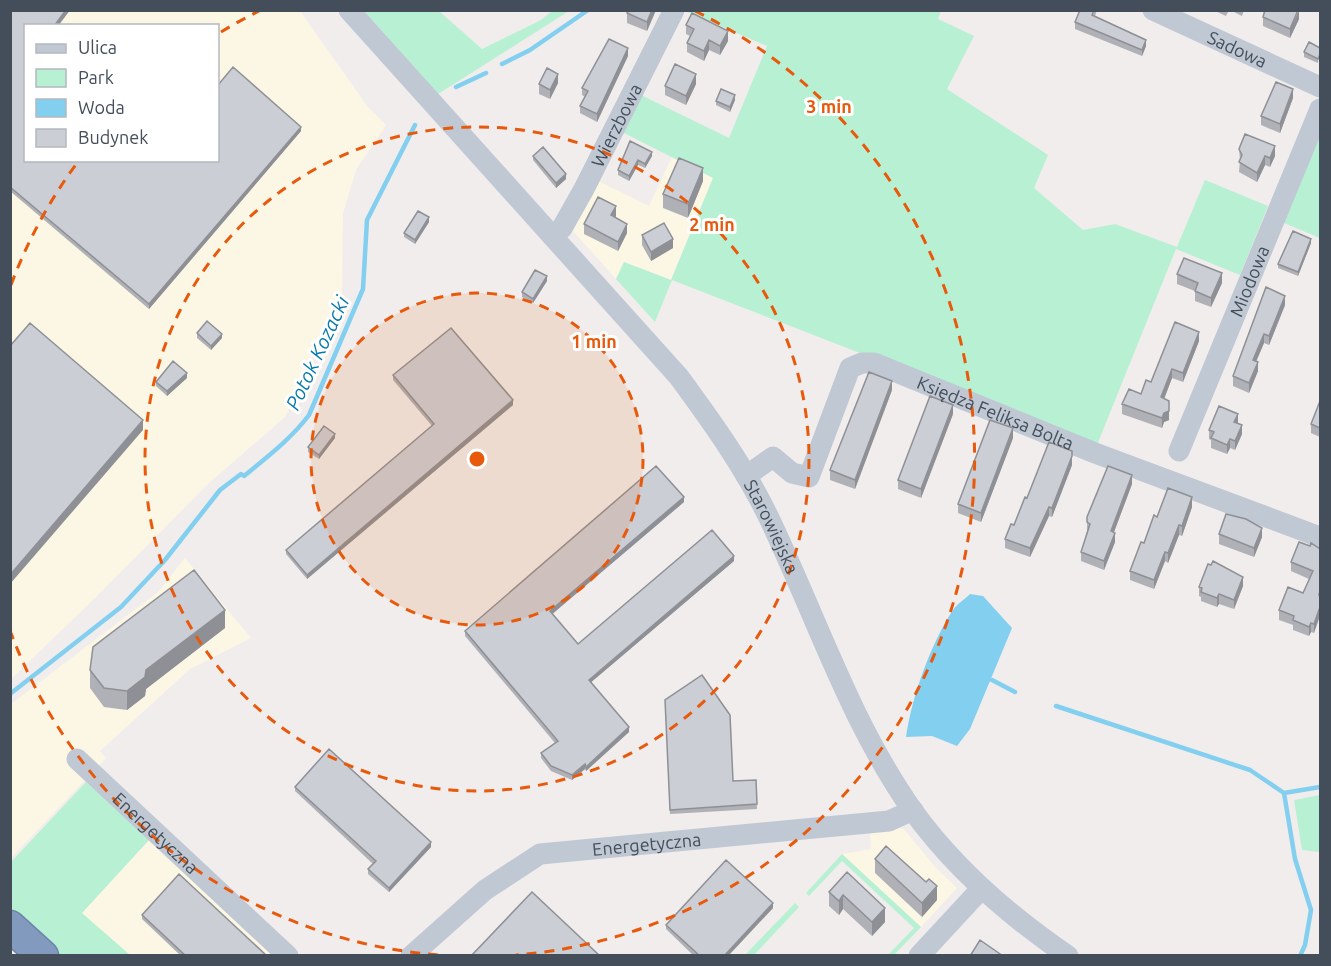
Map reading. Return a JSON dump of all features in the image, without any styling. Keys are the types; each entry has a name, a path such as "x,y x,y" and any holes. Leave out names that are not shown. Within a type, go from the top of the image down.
{"highway":[{"path":"10,926 43,956"}],"street":[{"name":"Starowiejska","path":"349,10 679,377 746,477 777,534 866,731 913,810 945,851 981,889 1068,956"},
{"name":"Wierzbowa","path":"552,236 562,228 584,189 674,10"},
{"name":"Sadowa","path":"1153,10 1320,87"},
{"name":"Miodowa","path":"1179,451 1320,109"},
{"name":"Księdza Feliksa Bolta","path":"746,477 772,457 792,473 809,477 850,368 862,363 874,363 1095,453 1320,537"},
{"name":"Energetyczna","path":"76,759 288,956"},
{"name":"Energetyczna","path":"411,956 477,897 540,854 889,821 913,810"},
{"path":"919,956 981,889"}],"shaded area":[{"path":"11,11 300,11 368,107 386,125 356,170 343,213 342,292 285,417 209,483 11,679"},
{"path":"672,157 713,178 671,280 624,262 616,279 573,231 598,181 649,206"},
{"path":"185,558 251,638 190,669 100,751 106,758 11,858 11,704 158,592"},
{"path":"903,828 936,868 957,888 921,927 842,854 871,849 870,831"},
{"path":"149,840 274,955 130,955 82,913"}],"green space":[{"path":"364,11 439,11 482,49 541,20 552,11 569,11 438,94"},
{"path":"685,11 941,11 938,19 974,36 947,89 1048,155 1034,188 1083,230 1115,224 1177,247 1205,180 1268,206 1240,275 1176,249 1097,445 672,280 655,322 616,279 624,262 671,280 713,178 622,132 641,95 729,138 767,46"},
{"path":"1320,132 1320,238 1284,223"},
{"path":"86,782 149,840 82,913 130,955 57,955 11,913 11,862"},
{"path":"1320,795 1320,852 1302,850 1294,800"},
{"path":"842,854 921,927 894,955 888,955 914,928 842,861 809,896 806,893"},
{"path":"795,903 799,907 754,955 745,955"}],"water":[{"path":"970,594 983,596 1012,628 970,729 957,746 932,736 906,737 917,688 937,639 953,610"}],"building":[{"path":"10,10 66,10 56,24 24,24 24,162 219,162 219,84 233,67 301,127 149,304 10,187"},
{"path":"629,10 652,10 647,22 627,13"},
{"path":"1080,10 1094,10 1092,15 1146,40 1142,50 1075,22"},
{"path":"1265,10 1298,10 1290,29 1263,17"},
{"path":"692,13 728,31 720,46 709,40 704,51 687,43 694,29 686,25"},
{"path":"609,39 628,48 597,114 580,106 588,91 582,88"},
{"path":"1309,42 1320,48 1318,59 1304,52"},
{"path":"675,64 696,74 686,96 665,86"},
{"path":"547,68 558,74 550,90 539,84"},
{"path":"1276,82 1293,89 1280,124 1261,116"},
{"path":"721,89 735,95 730,107 716,101"},
{"path":"1245,134 1275,146 1270,158 1265,156 1257,173 1239,162 1242,155 1239,149"},
{"path":"630,141 652,152 645,164 638,160 629,176 618,170"},
{"path":"543,147 566,174 556,183 533,156"},
{"path":"679,158 703,168 688,204 663,194"},
{"path":"598,197 616,206 611,215 627,224 618,242 584,224"},
{"path":"418,211 429,217 415,240 404,233"},
{"path":"664,223 673,239 651,252 642,235"},
{"path":"1293,231 1311,239 1298,272 1278,264"},
{"path":"1184,258 1222,273 1211,298 1195,291 1198,283 1177,274"},
{"path":"535,270 547,276 533,299 522,292"},
{"path":"1266,287 1285,296 1269,336 1264,334 1253,360 1258,362 1249,383 1233,376"},
{"path":"207,321 222,334 211,346 197,333"},
{"path":"1175,322 1199,332 1183,373 1172,369 1161,397 1169,401 1169,411 1164,413 1162,418 1122,404 1129,389 1141,394 1146,380 1151,382"},
{"path":"30,323 143,420 10,575 10,346"},
{"path":"451,328 513,400 307,575 286,550 434,424 393,375"},
{"path":"173,361 187,373 167,391 156,382"},
{"path":"869,372 892,381 855,480 830,470"},
{"path":"930,396 953,405 921,489 898,480"},
{"path":"1320,401 1320,428 1311,424"},
{"path":"1219,406 1238,414 1234,422 1242,425 1235,441 1230,439 1227,445 1211,438 1214,432 1209,430"},
{"path":"990,420 1013,428 981,513 958,504"},
{"path":"324,426 335,434 319,455 308,447"},
{"path":"1049,442 1072,451 1072,456 1052,508 1049,507 1030,548 1005,539 1011,524 1014,525 1025,497 1027,498"},
{"path":"656,466 684,497 550,611 578,644 712,530 734,556 589,680 629,727 586,767 585,764 572,775 551,766 541,753 558,741 465,631"},
{"path":"1108,466 1132,475 1111,531 1115,533 1104,561 1081,552 1090,524 1087,522 1087,517"},
{"path":"1168,488 1192,497 1182,526 1179,525 1168,553 1165,552 1154,580 1130,571 1141,542 1144,543 1154,515 1157,517"},
{"path":"1226,514 1246,519 1262,528 1254,548 1219,534"},
{"path":"1299,542 1310,546 1311,543 1320,549 1320,607 1314,624 1311,623 1309,627 1293,620 1294,616 1279,610 1288,587 1303,593 1313,571 1291,562"},
{"path":"1213,561 1243,577 1234,600 1219,594 1217,598 1201,592 1202,588 1199,587 1208,564 1211,565"},
{"path":"194,570 225,610 146,670 145,677 127,691 104,688 90,670 93,647"},
{"path":"702,675 730,715 733,781 756,780 757,804 670,810 665,700"},
{"path":"329,749 431,842 389,888 368,869 376,861 295,787"},
{"path":"886,846 926,882 929,879 937,886 922,903 875,859"},
{"path":"726,860 773,903 724,956 700,956 666,925"},
{"path":"847,872 885,908 872,922 843,895 839,901 829,892"},
{"path":"179,874 267,956 186,956 142,915"},
{"path":"532,892 600,956 471,956"},
{"path":"980,940 1003,956 970,956"}],"waterway":[{"name":"Potok Kozacki","path":"502,64 530,50 588,10"},
{"name":"Potok Kozacki","path":"456,87 486,73"},
{"name":"Potok Kozacki","path":"10,694 121,607 165,560 220,490 241,474 244,476 270,455 309,415 363,289 367,220 415,125"},
{"path":"992,680 1015,692"},
{"path":"1056,706 1250,770 1284,793 1320,787"},
{"path":"1284,793 1295,859 1311,910 1305,945 1300,956"}]}
